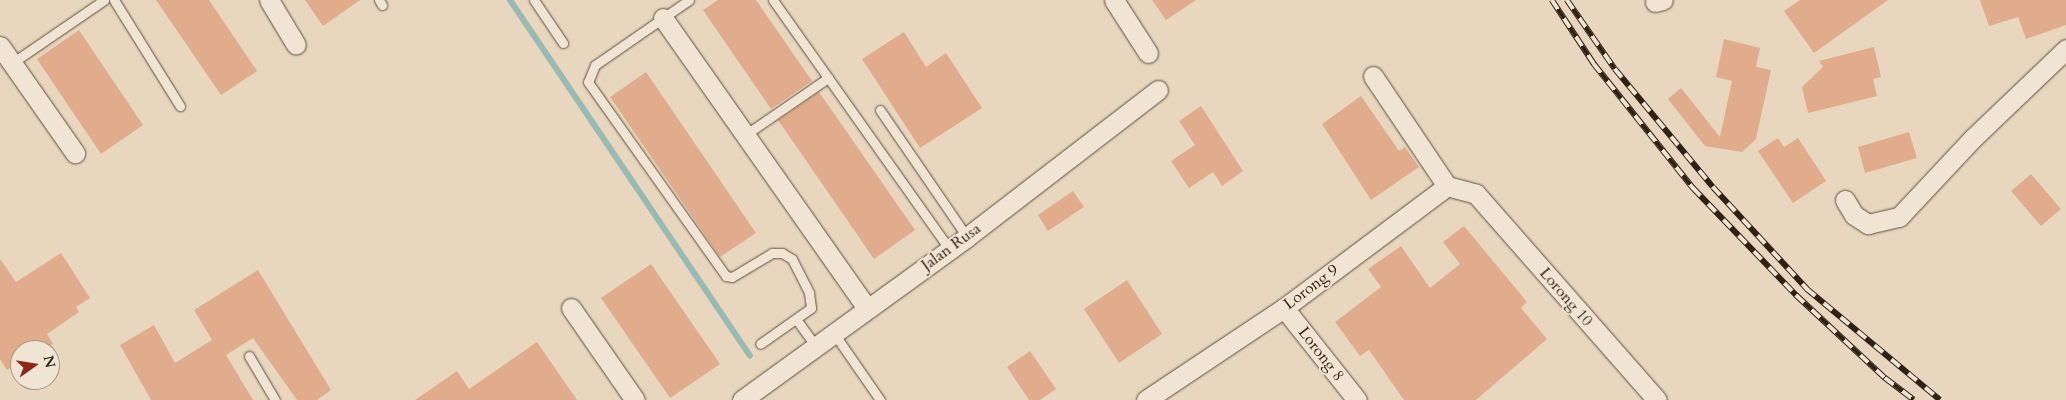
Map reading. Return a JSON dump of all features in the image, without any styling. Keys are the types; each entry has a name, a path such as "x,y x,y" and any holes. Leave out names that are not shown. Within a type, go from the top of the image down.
{"street":[{"path":"269,0 296,45"},
{"path":"1114,0 1148,53"},
{"path":"663,18 866,307"},
{"path":"0,46 75,154"},
{"path":"1845,200 1854,215 1868,224 1899,217 1973,138 2066,49"},
{"path":"1373,76 1447,186"},
{"name":"Jalan Rusa","path":"742,400 866,307 967,237 1158,90"},
{"name":"Lorong 10","path":"1447,186 1476,194 1657,400"},
{"name":"Lorong 9","path":"1146,400 1284,308 1447,186"},
{"path":"571,308 635,400"},
{"name":"Lorong 8","path":"1284,308 1357,400"}],"lane":[{"path":"12,63 104,0"},
{"path":"114,0 180,106"},
{"path":"534,0 563,43"},
{"path":"689,0 595,65 588,82 726,276 732,277 772,253 782,253 792,258 809,293 811,308 760,344"},
{"path":"773,0 949,249"},
{"path":"745,135 828,78"},
{"path":"880,110 967,237"},
{"path":"796,319 815,345"},
{"path":"833,332 880,400"},
{"path":"249,356 275,400"}],"building":[{"path":"156,0 209,0 257,71 221,95"},
{"path":"305,0 360,0 323,26"},
{"path":"718,0 756,0 812,81 771,109 703,10"},
{"path":"1152,0 1196,0 1166,20"},
{"path":"1800,0 1888,0 1814,53 1784,11"},
{"path":"1980,0 2066,0 2066,25 2026,39 2018,17 1989,26"},
{"path":"79,30 143,125 101,154 37,59"},
{"path":"904,32 926,67 946,53 982,108 920,148 862,59"},
{"path":"1724,39 1760,48 1756,67 1771,70 1756,139 1742,152 1705,146 1668,99 1681,88 1720,137 1732,81 1716,77"},
{"path":"1874,47 1881,77 1873,79 1877,96 1808,113 1802,87 1823,67 1819,61"},
{"path":"646,72 756,233 720,257 610,97"},
{"path":"819,92 915,230 874,259 778,120"},
{"path":"1361,96 1399,151 1405,147 1419,167 1371,200 1322,124"},
{"path":"1201,106 1243,171 1222,186 1213,172 1189,188 1171,161 1195,145 1179,121"},
{"path":"1909,132 1917,158 1865,173 1858,147"},
{"path":"1778,138 1784,147 1798,138 1826,181 1793,203 1758,151"},
{"path":"2031,174 2061,209 2041,226 2011,191"},
{"path":"1073,191 1084,207 1048,231 1038,215"},
{"path":"1464,226 1527,302 1521,308 1547,339 1476,400 1404,400 1369,350 1360,356 1335,322 1381,287 1368,269 1401,246 1430,288 1460,264 1443,242"},
{"path":"61,253 90,298 76,307 79,312 47,334 51,340 10,340 10,368 7,370 0,359 0,259 16,282"},
{"path":"651,264 720,364 670,398 601,298"},
{"path":"258,270 331,390 317,400 297,400 253,338 226,355 253,400 151,400 120,345 154,325 175,363 212,340 194,310"},
{"path":"1127,280 1162,334 1119,363 1084,309"},
{"path":"537,342 577,400 415,400 457,371 469,389"},
{"path":"1030,351 1056,389 1040,400 1029,400 1007,367"}],"waterway":[{"path":"510,0 750,356"}],"railway":[{"path":"1552,0 1594,64 1693,188 1796,295 1885,378 1914,400"},
{"path":"1567,0 1615,69 1713,187 1807,289 1940,400"}]}
